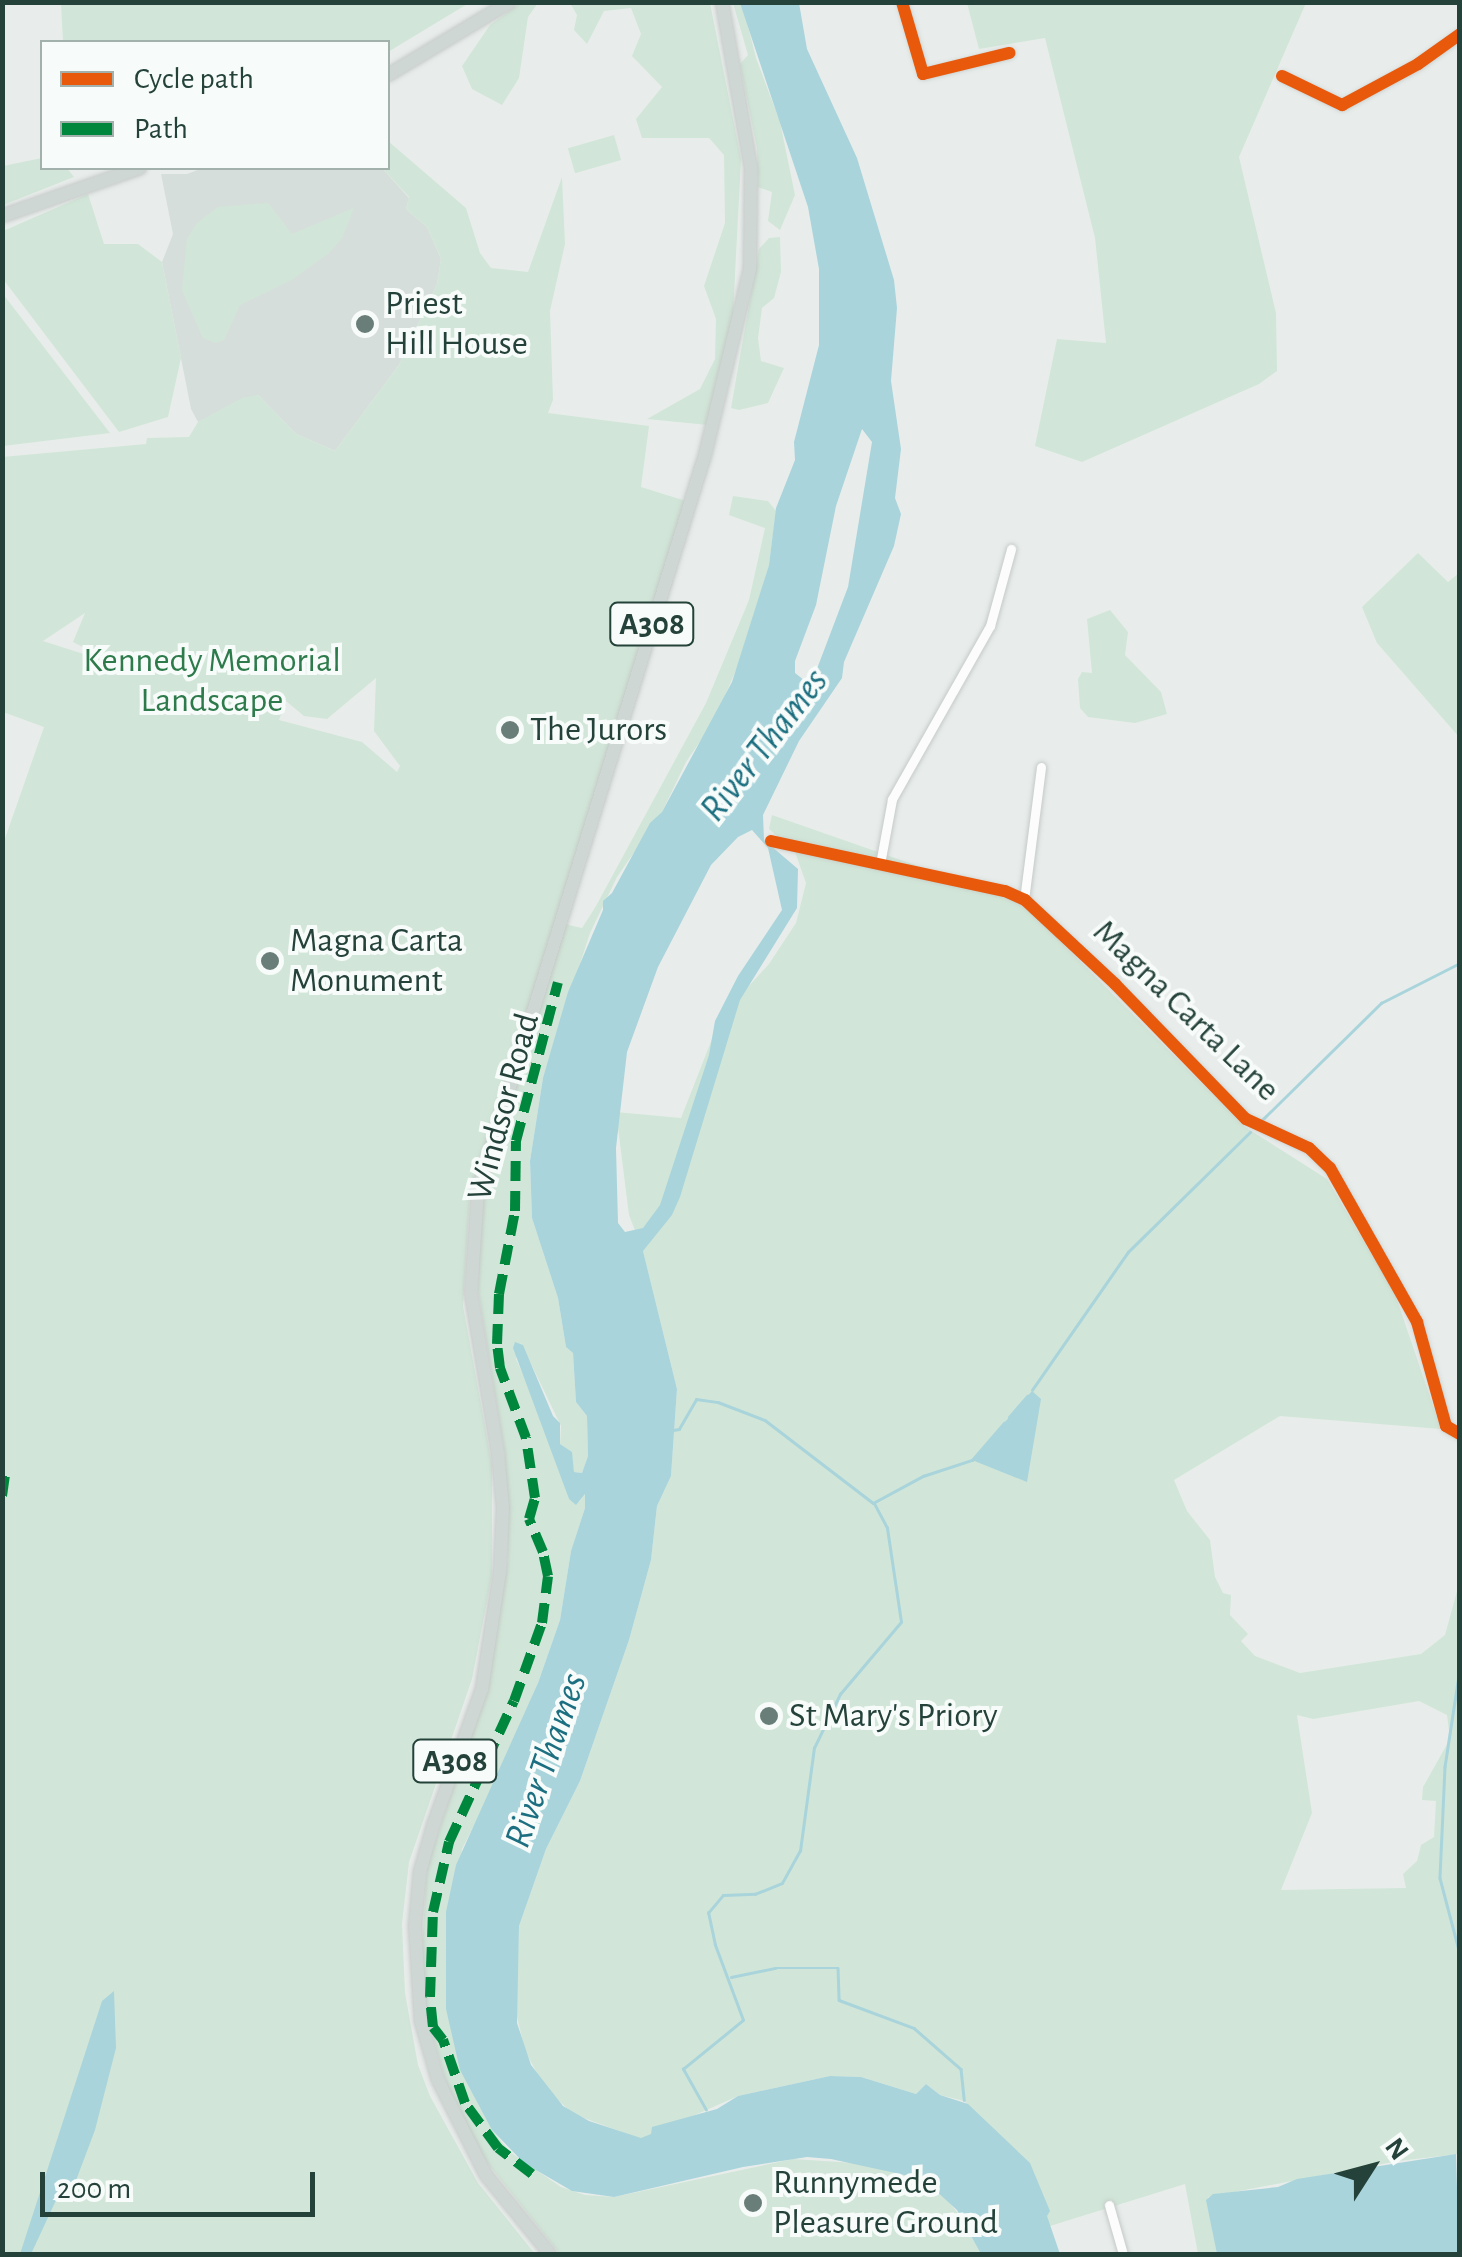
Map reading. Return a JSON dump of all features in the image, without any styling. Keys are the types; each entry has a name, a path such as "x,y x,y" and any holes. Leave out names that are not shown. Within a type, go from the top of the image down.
{"main road":[{"path":"390,74 510,2"},
{"name":"Windsor Road","path":"550,2254 486,2174 438,2080 421,2021 415,1926 420,1872 429,1839 482,1689 500,1571 503,1508 498,1454 471,1293 478,1190 704,455 750,268 751,168 722,2"},
{"path":"2,216 134,170"}],"street":[{"path":"902,2 926,88"},
{"path":"1282,76 1342,106 1460,34"},
{"path":"923,74 1009,53"},
{"path":"880,864 892,799 990,626 1011,549"},
{"path":"1024,900 1041,767"},
{"name":"Magna Carta Lane","path":"771,841 1005,891 1024,900 1116,984 1246,1119 1310,1148 1330,1168 1417,1322 1446,1426 1460,1434"},
{"path":"1109,2205 1124,2254"}],"shaded area":[{"path":"198,170 384,170 409,198 406,209 427,227 441,259 437,284 399,365 335,451 296,434 258,395 198,422 191,409 162,262 173,234 161,174"}],"green space":[{"path":"61,2 469,3 390,51 390,40 63,40"},
{"path":"522,2 538,3 528,17 519,78 502,105 472,89 462,66 490,25"},
{"path":"570,3 710,3 741,159 733,314 708,425 647,419 700,389 715,359 716,319 704,286 725,223 724,155 709,138 642,138 636,119 662,87 632,56 641,34 631,8 604,11 587,44 574,30 577,15"},
{"path":"733,3 742,3 756,58 780,122 795,195 780,230 768,221 772,192 758,187 757,148 740,64 748,55"},
{"path":"967,3 1306,3 1239,157 1276,313 1277,371 1259,384 1082,462 1035,446 1057,339 1106,343 1095,238 1045,38 979,49"},
{"path":"614,135 621,160 575,173 568,148"},
{"name":"Kennedy Memorial Landscape","path":"390,143 466,208 480,253 491,268 528,272 562,177 565,244 550,311 553,400 548,413 649,426 641,487 686,501 470,1194 463,1306 492,1465 492,1575 472,1679 409,1862 402,1924 405,1993 418,2065 430,2096 478,2183 535,2254 3,2254 2,847 44,727 3,712 2,457 146,444 147,438 189,437 198,422 242,398 258,395 296,434 335,451 399,365 437,284 441,259 427,227 406,209 409,197 384,170 390,170","holes":["85,613 73,642 118,665 43,641","376,678 374,731 400,766 397,772 362,742 279,720 286,701 304,716 327,719"]},
{"path":"40,158 40,170 69,170 74,177 3,205 3,166"},
{"path":"88,194 104,244 138,244 162,262 181,358 168,417 119,432 3,279 3,231"},
{"path":"268,203 292,234 354,208 342,238 329,253 293,279 240,305 224,340 216,343 203,338 182,290 187,239 197,223 218,207"},
{"path":"780,237 781,272 774,298 762,308 758,338 761,361 784,368 768,403 739,410 731,408 759,249 769,238"},
{"path":"3,294 110,433 3,446"},
{"path":"733,496 768,501 776,511 769,565 742,656 714,721 686,762 662,812 617,877 590,933 543,1078 530,1161 532,1218 558,1298 566,1347 573,1353 576,1402 587,1416 588,1456 582,1473 574,1472 571,1452 560,1444 561,1426 521,1343 516,1359 540,1412 569,1499 579,1502 585,1494 585,1508 571,1551 560,1620 538,1683 514,1746 462,1849 446,2009 492,2130 510,2152 561,2187 585,2195 614,2197 793,2159 870,2164 907,2172 943,2194 967,2225 981,2254 560,2254 485,2160 447,2085 424,2005 421,1965 427,1866 486,1690 508,1560 505,1455 478,1290 481,1199 564,924 582,928 596,906 706,703 749,600 765,528 729,515"},
{"path":"1418,553 1448,582 1459,573 1459,737 1377,643 1362,607"},
{"path":"1110,610 1128,632 1125,655 1161,692 1167,714 1135,723 1088,717 1080,708 1078,679 1082,672 1092,673 1087,619"},
{"path":"772,815 1021,902 1245,1127 1327,1179 1395,1294 1441,1429 1280,1416 1174,1480 1187,1511 1210,1540 1215,1577 1223,1593 1231,1595 1230,1615 1248,1634 1241,1641 1255,1656 1300,1673 1421,1654 1445,1635 1459,1584 1459,2154 1398,2161 1208,2197 1217,2254 1198,2254 1185,2184 1050,2226 985,2121 964,2101 940,2095 926,2084 916,2094 861,2077 830,2076 738,2096 641,2139 573,2114 545,2088 525,2051 516,2012 519,1926 546,1849 580,1781 629,1640 651,1560 657,1506 671,1476 677,1389 643,1251 629,1215 616,1112 681,1118 721,1016 769,964 796,923 806,883 795,852 769,829","holes":["1419,1701 1447,1715 1450,1739 1423,1787 1422,1800 1436,1801 1434,1837 1421,1845 1417,1861 1403,1874 1406,1888 1281,1890 1312,1813 1297,1715 1313,1719"]}],"water":[{"name":"River Thames","path":"740,3 799,3 807,49 857,158 894,280 897,308 891,381 901,449 895,498 901,514 894,546 844,662 842,678 799,741 763,815 764,840 798,869 797,908 740,1000 680,1197 672,1215 643,1251 677,1389 671,1476 657,1506 651,1560 629,1640 580,1781 546,1849 519,1926 517,2023 531,2065 563,2106 589,2121 641,2138 651,2134 652,2127 717,2109 738,2096 830,2076 861,2077 916,2094 926,2084 940,2095 968,2104 1030,2163 1050,2211 1047,2216 1060,2254 981,2254 957,2210 923,2179 831,2159 807,2157 743,2167 614,2197 572,2191 524,2163 492,2130 460,2070 446,2009 446,1912 456,1865 538,1683 560,1620 571,1551 585,1508 585,1494 576,1505 569,1499 513,1348 515,1342 523,1345 553,1416 560,1423 560,1444 572,1452 574,1472 582,1473 588,1456 587,1416 576,1402 573,1353 566,1347 558,1298 532,1218 530,1161 543,1078 568,992 603,910 603,901 612,893 650,823 662,812 732,682 769,565 776,508 795,460 794,442 819,345 819,269 808,207","holes":["862,429 872,442 848,587 815,674 804,680 795,673 795,661 816,605 836,506","752,830 768,848 782,910 738,976 715,1021 709,1055 660,1205 643,1228 625,1232 618,1223 616,1148 627,1052 658,967 711,865 738,837"]},
{"path":"1032,1391 1041,1399 1027,1482 972,1460"},
{"path":"114,1991 116,2048 95,2130 75,2183 58,2196 31,2254 20,2254 102,2001"},
{"path":"1456,2154 1459,2254 1217,2254 1206,2200 1213,2194 1278,2187 1297,2179"}],"waterway":[{"path":"1262,1120 1381,1003 1460,963"},
{"path":"1032,1390 1128,1252 1250,1132"},
{"path":"1009,1417 1027,1396"},
{"path":"673,1430 679,1429 696,1399 718,1402 765,1420 873,1503 923,1476 972,1460 1004,1423"},
{"path":"706,2110 683,2069 743,2020 715,1945 708,1913 723,1895 755,1894 782,1883 800,1851 814,1748 840,1694 901,1622 887,1528 874,1504"},
{"path":"1460,1669 1445,1767 1440,1878 1460,1954"},
{"path":"731,1977 775,1968 838,1968 839,2000 914,2028 961,2069 964,2100"}],"marked path":[{"path":"532,2174 498,2148 465,2103 443,2040 433,2027 430,1997 433,1912 449,1842 514,1701 542,1623 548,1576 529,1519 535,1498 526,1438 500,1368 497,1344 499,1294 515,1211 516,1141 558,982"},
{"path":"2,1496 6,1468"}],"cycle path":[{"path":"902,2 923,74 1009,53"},
{"path":"1282,76 1342,105 1418,64 1460,34"},
{"path":"771,841 1005,891 1025,900 1115,984 1246,1119 1309,1148 1330,1168 1417,1322 1446,1426 1460,1434"}],"place":[{"name":"Priest Hill House","path":"365,324"},
{"name":"The Jurors","path":"510,730"},
{"name":"Magna Carta Monument","path":"270,961"},
{"name":"St Mary's Priory","path":"769,1716"},
{"name":"Runnymede Pleasure Ground","path":"753,2203"}]}
